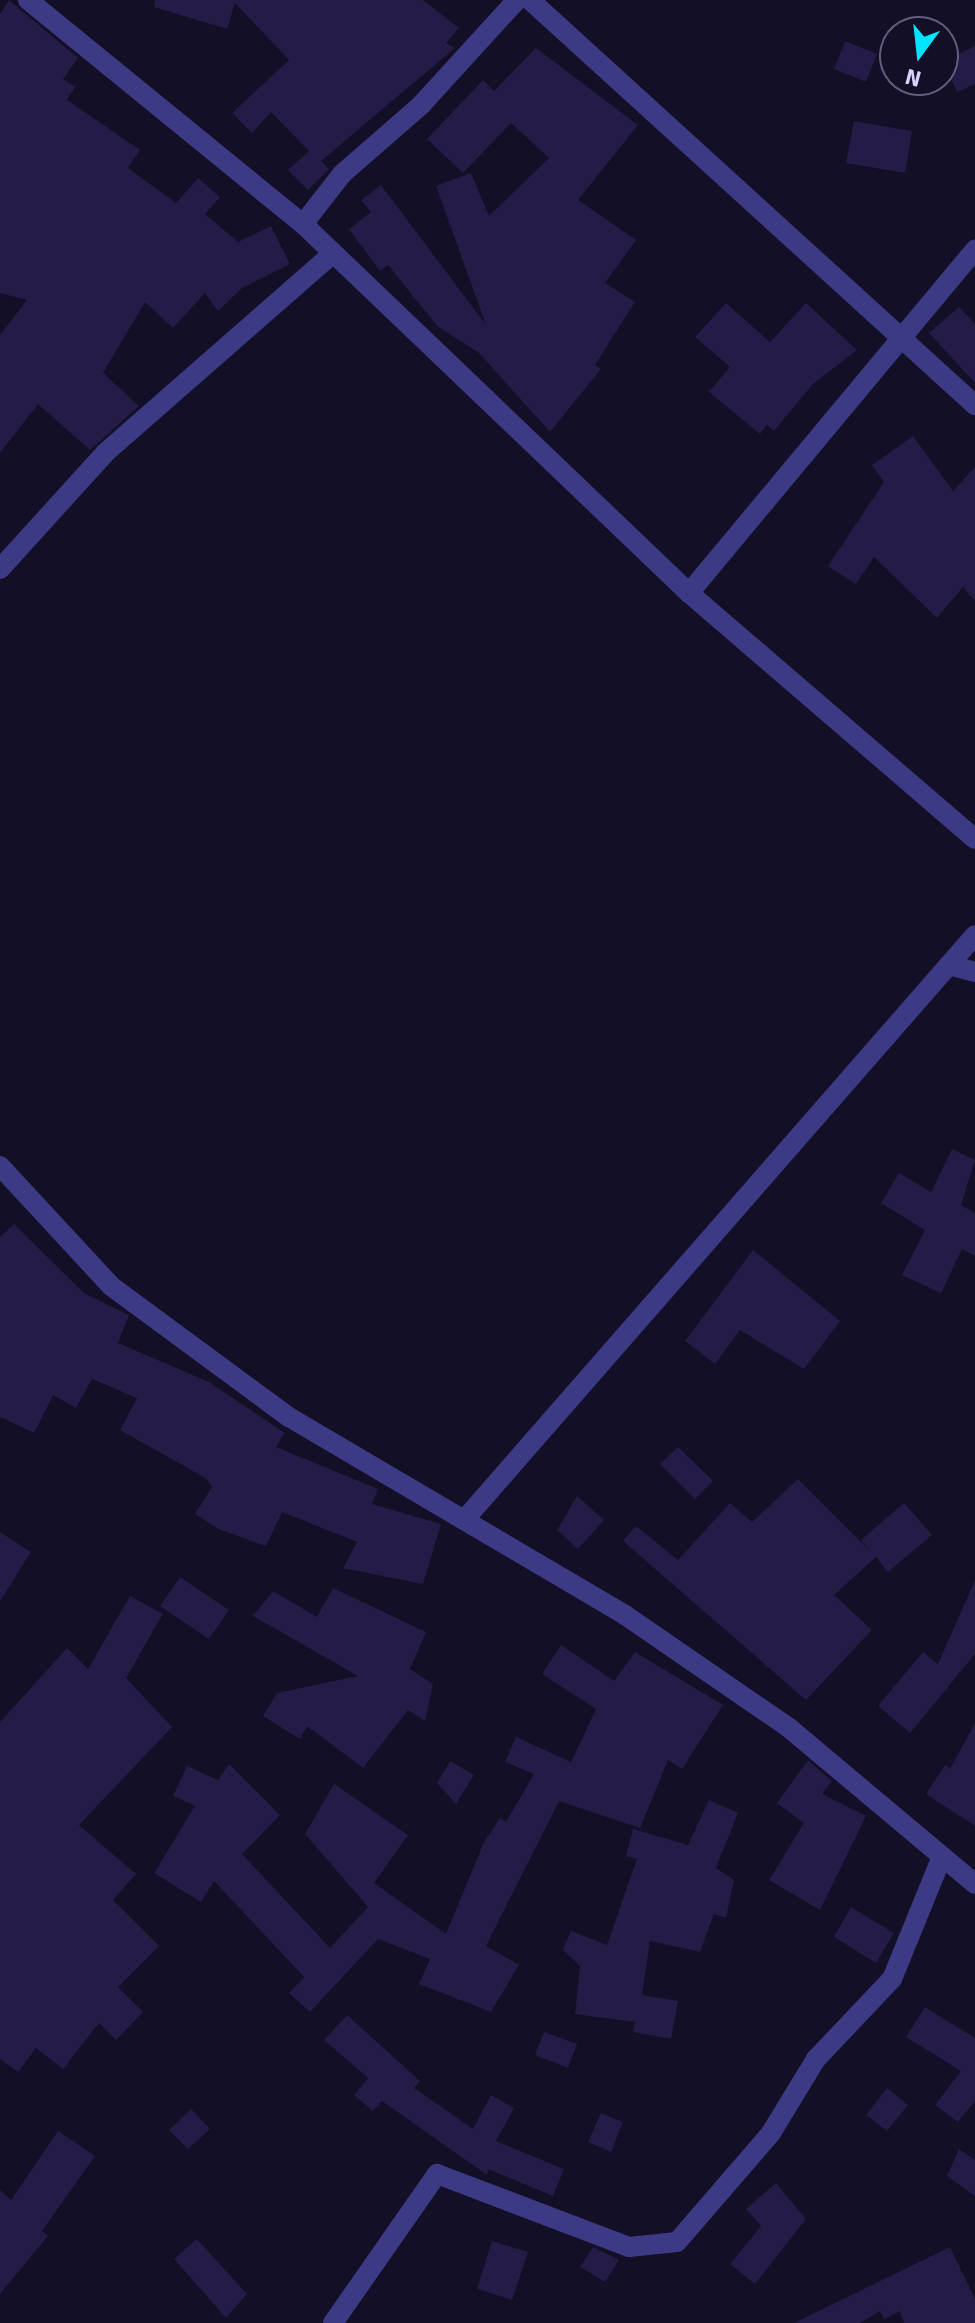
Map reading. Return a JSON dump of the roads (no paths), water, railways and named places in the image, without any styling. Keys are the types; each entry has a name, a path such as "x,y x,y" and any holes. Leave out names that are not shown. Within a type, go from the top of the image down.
{"street":[{"path":"28,0 303,224 330,256 689,593 975,839"},
{"path":"303,224 342,174 421,105 517,0"},
{"path":"530,0 900,340 975,405"},
{"path":"689,593 975,250"},
{"path":"0,569 105,453 330,256"},
{"path":"465,1519 975,935"},
{"path":"949,965 975,972"},
{"path":"0,1166 111,1286 289,1417 625,1615 788,1727 941,1859 975,1884"},
{"path":"333,2323 437,2174 629,2247 677,2242 771,2133 816,2059 892,1979 941,1859"}]}
